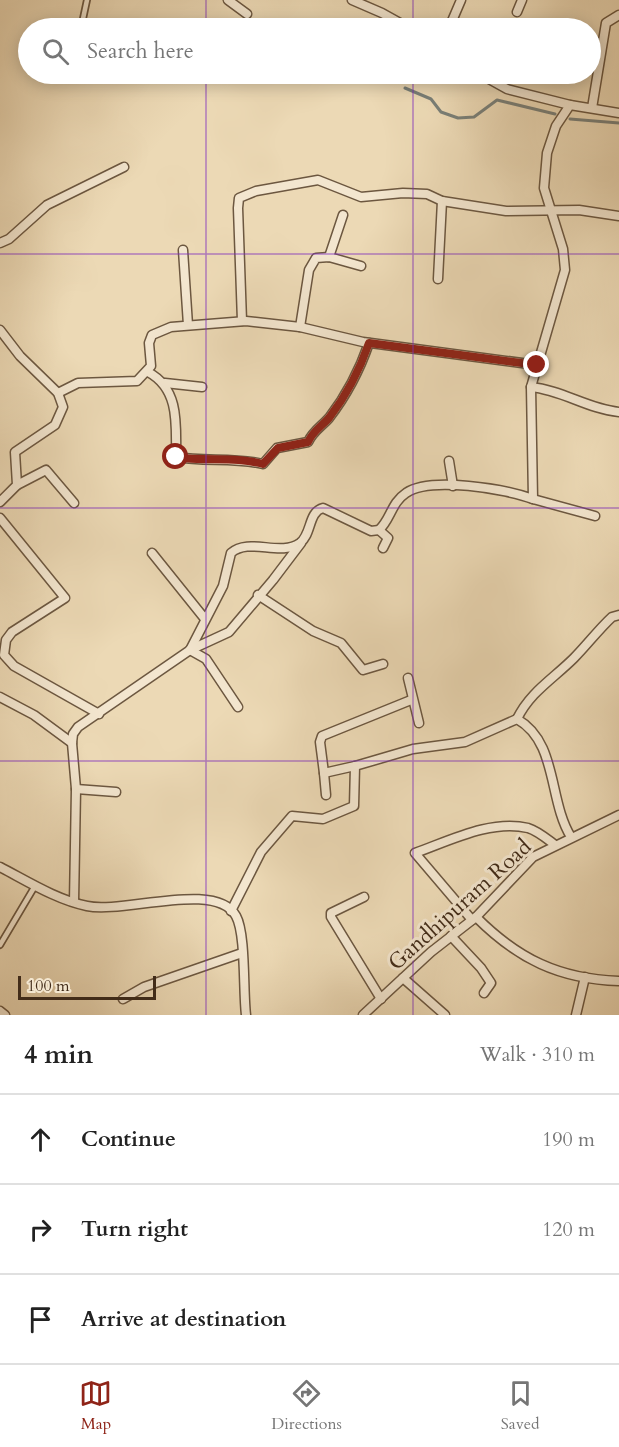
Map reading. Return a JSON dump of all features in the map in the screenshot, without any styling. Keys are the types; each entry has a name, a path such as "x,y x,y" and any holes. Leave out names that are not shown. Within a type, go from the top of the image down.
{"street":[{"path":"228,0 247,14"},
{"path":"352,0 391,18"},
{"path":"453,18 461,0"},
{"path":"517,12 522,0"},
{"path":"601,53 606,22 619,15"},
{"path":"498,84 507,89 570,105 619,113"},
{"path":"592,108 596,84"},
{"path":"533,500 531,387 554,316 565,270 563,249 544,188 547,153 556,126 570,105"},
{"path":"0,243 9,239 47,205 124,167"},
{"path":"242,321 239,198 266,189 318,180 361,197 428,194 442,201 506,211 579,210 619,216"},
{"path":"438,279 442,201"},
{"path":"329,257 343,215"},
{"path":"183,250 188,325"},
{"path":"300,327 311,264 316,258 329,257 361,266"},
{"path":"58,393 78,383 137,381 148,372 151,359 149,343 152,335 171,327 242,321 300,327 369,343 537,365"},
{"path":"0,330 25,362 58,393 63,407 56,425 15,452 17,485"},
{"path":"165,383 174,406 176,457 196,460 244,459 263,464 278,448 308,442 313,431 328,419 362,365 369,343"},
{"path":"148,372 165,383 202,387"},
{"path":"531,387 547,389 592,407 619,412"},
{"path":"449,461 453,486"},
{"path":"0,502 17,485 46,470 74,503"},
{"path":"74,902 76,789 73,734 78,727 190,650 229,632 307,535 314,514 322,508 371,531 379,530 385,525 395,502 407,492 420,486 453,486 515,492 533,500 595,516"},
{"path":"0,518 65,598 12,632 6,640 4,655 14,666 99,714"},
{"path":"379,530 388,538 383,548"},
{"path":"190,650 222,586 228,558 235,549 281,548 301,543"},
{"path":"152,553 205,619"},
{"path":"258,595 313,631 341,643 363,670 383,664"},
{"path":"324,773 413,749 465,742 517,719 525,703 574,658 612,617 619,615"},
{"path":"190,650 206,658 238,707"},
{"path":"408,678 411,700 419,723"},
{"path":"0,697 34,715 72,743"},
{"path":"326,795 320,742 322,736 411,700"},
{"path":"517,719 532,730 544,749 561,820 572,837"},
{"path":"231,911 261,852 292,816 323,819 354,806 355,766"},
{"path":"76,789 116,792"},
{"name":"Gandhipuram Road","path":"363,1015 474,918 533,856 619,815"},
{"path":"555,845 536,831 508,826 463,836 415,854 474,918 520,956 585,977 619,981"},
{"path":"0,867 35,886 89,907 130,906 210,898 237,916 246,1015"},
{"path":"364,897 331,913 331,917 381,999"},
{"path":"452,936 491,983 484,993"},
{"path":"123,999 144,987 242,953"},
{"path":"576,1015 585,977"},
{"path":"403,978 445,1015"},
{"path":"0,1011 5,1015"}],"lane":[{"path":"83,18 87,0"},
{"path":"0,945 35,886"}],"waterway":[{"path":"405,88 431,99 441,112 458,118 474,117 497,100 555,114"},
{"path":"570,119 619,123"}],"route":[{"path":"176,457 196,460 244,459 263,464 278,448 302,446 308,442 313,431 328,419 362,365 369,343 537,365"}]}
